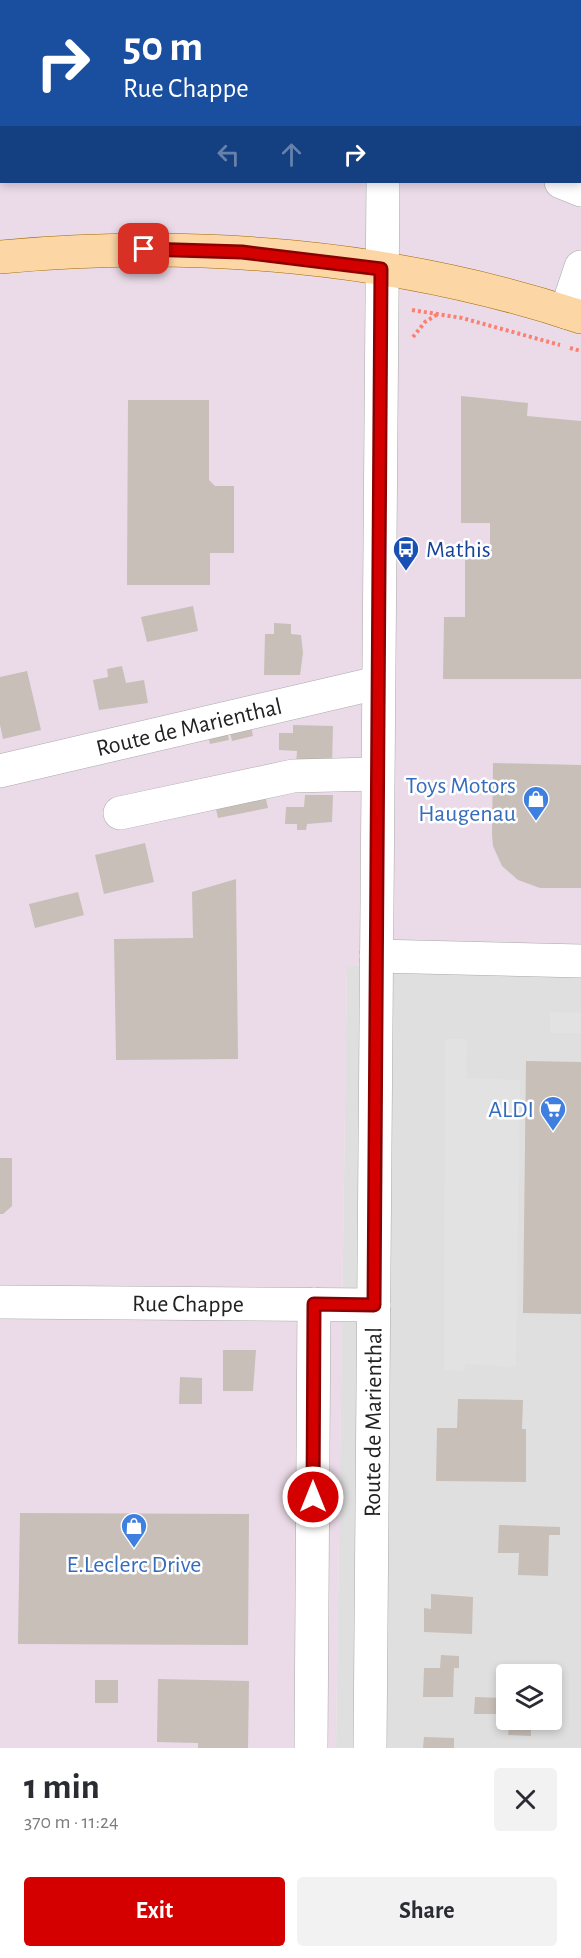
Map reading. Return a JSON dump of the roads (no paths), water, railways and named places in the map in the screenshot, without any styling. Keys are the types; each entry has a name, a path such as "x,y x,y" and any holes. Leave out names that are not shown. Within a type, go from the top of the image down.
{"main road":[{"path":"0,257 92,250 204,250 316,260 381,269 476,288 574,315"}],"street":[{"name":"Route de Marienthal","path":"370,1748 376,774 383,183"},
{"path":"564,183 581,190"},
{"path":"574,315 581,267"},
{"name":"Route de Marienthal","path":"0,771 377,683"},
{"path":"120,813 293,776 376,774"},
{"path":"376,956 581,961"},
{"name":"Rue Chappe","path":"0,1302 374,1305"},
{"path":"311,1748 314,1304"}],"place":[{"name":"Mathis","path":"406,572"},
{"name":"Toys Motors Haugenau","path":"536,822"},
{"name":"ALDI","path":"553,1132"},
{"name":"E.Leclerc Drive","path":"134,1549"}]}
